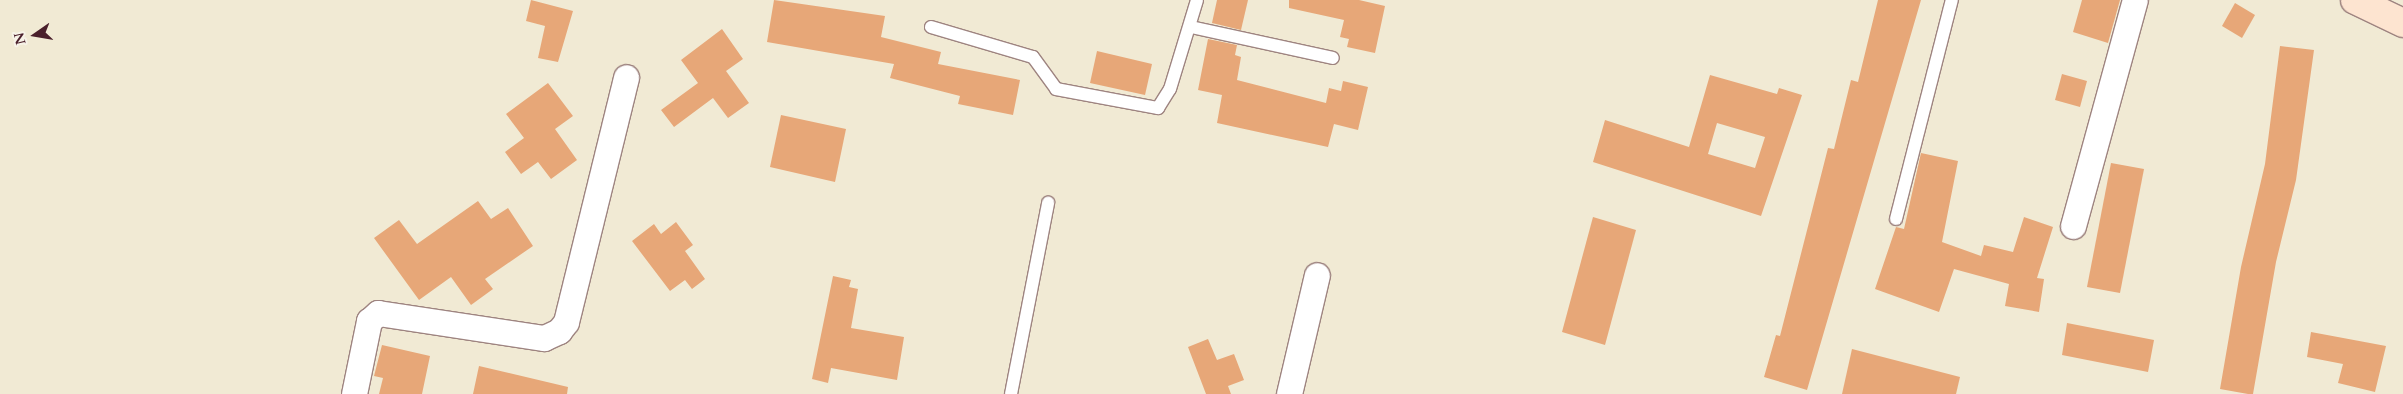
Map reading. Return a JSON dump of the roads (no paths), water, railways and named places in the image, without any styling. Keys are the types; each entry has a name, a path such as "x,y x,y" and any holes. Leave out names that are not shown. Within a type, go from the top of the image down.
{"main road":[{"path":"2355,0 2403,23"}],"street":[{"path":"2073,226 2134,0"},
{"path":"354,394 369,321 378,313 544,338 559,331 566,322 626,77"},
{"path":"1289,394 1317,275"}],"lane":[{"path":"931,27 1033,57 1056,89 1158,108 1170,89 1191,27 1197,0"},
{"path":"1896,219 1952,0"},
{"path":"1191,27 1333,58"},
{"path":"1011,394 1048,203"}]}
